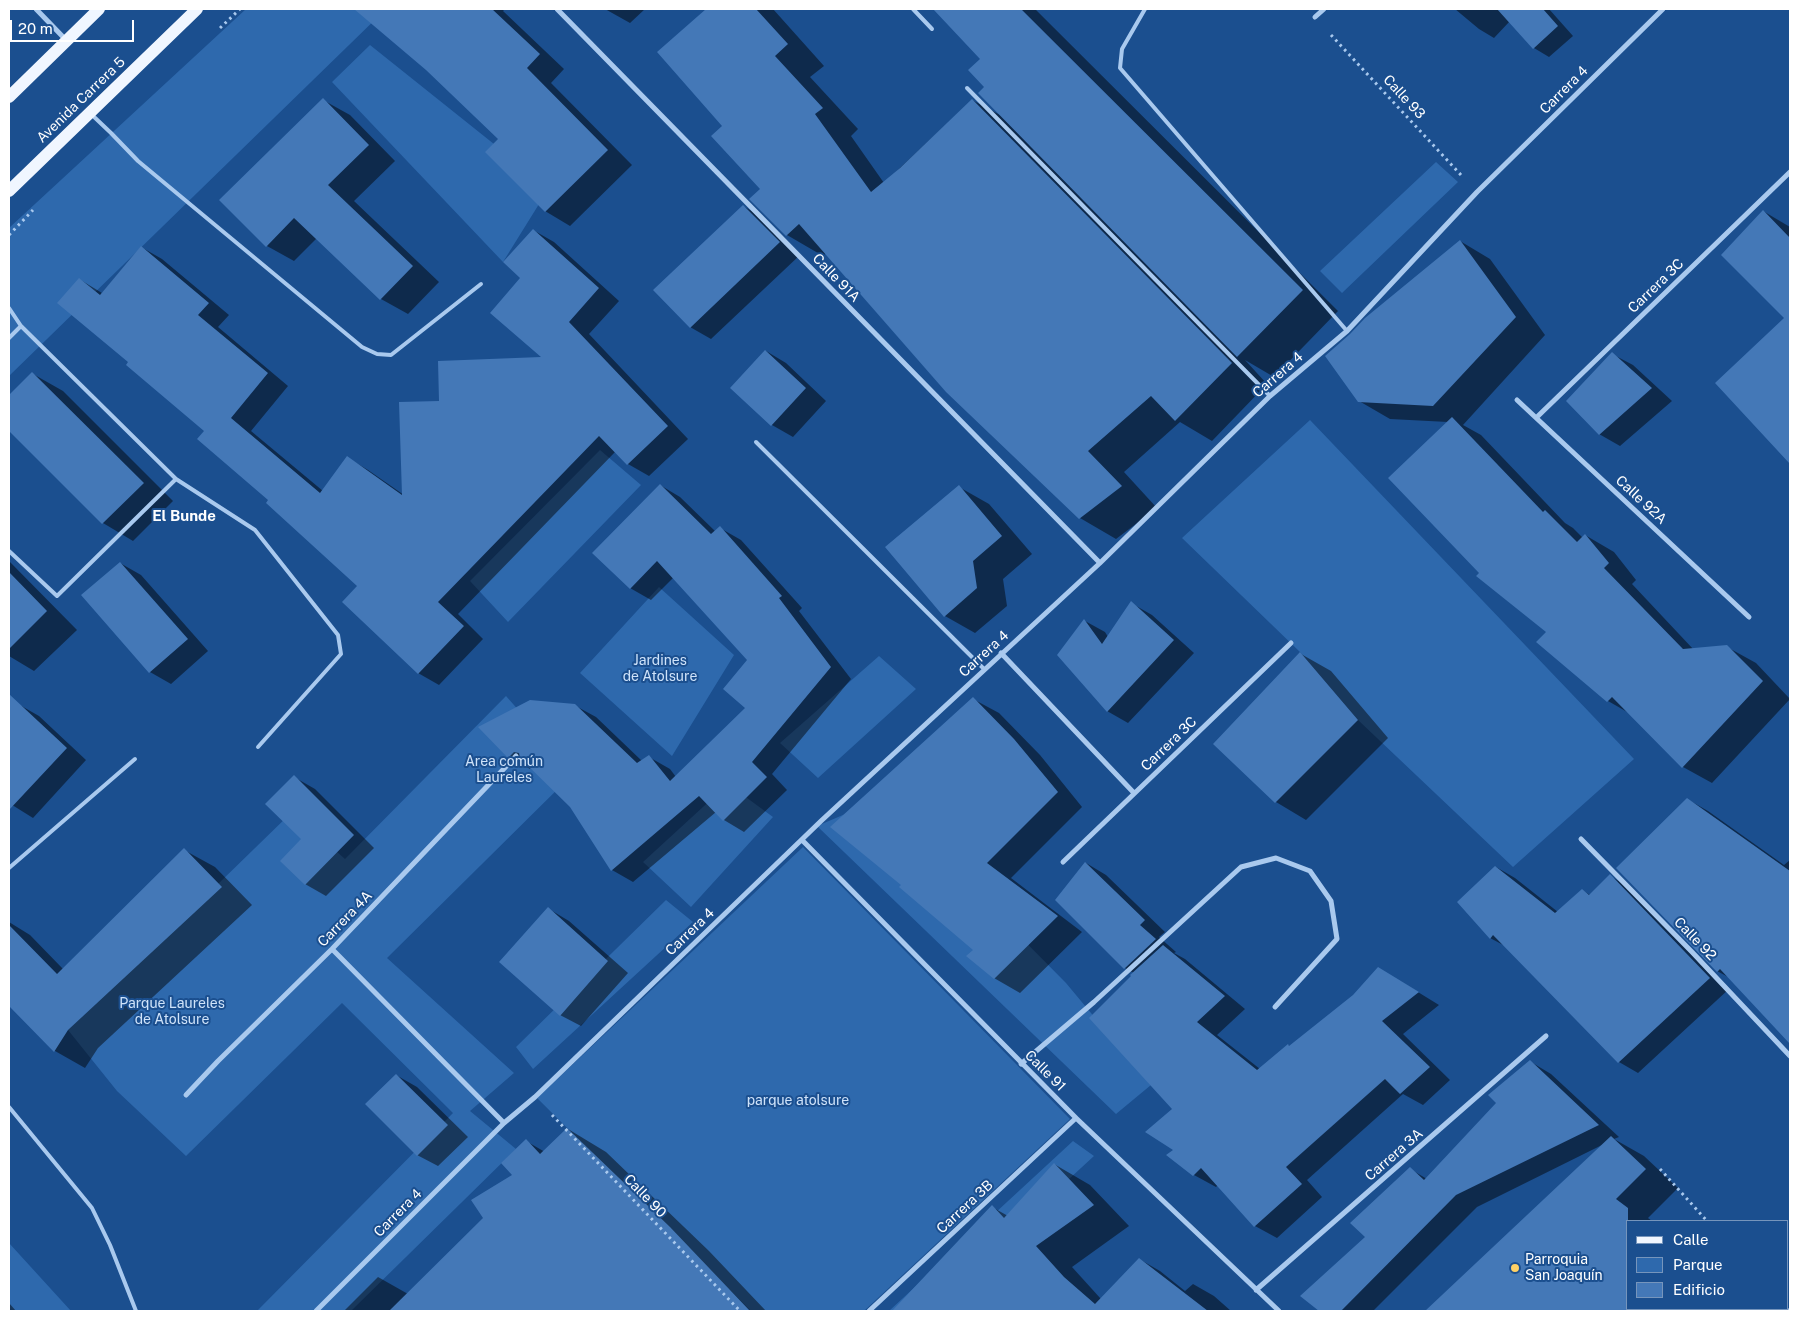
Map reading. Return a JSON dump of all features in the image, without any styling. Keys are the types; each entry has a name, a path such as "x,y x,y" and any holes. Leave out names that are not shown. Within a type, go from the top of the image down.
{"main road":[{"path":"9,96 99,9"},
{"name":"Avenida Carrera 5","path":"9,191 197,9"}],"street":[{"path":"36,9 67,40"},
{"name":"Calle 91A","path":"557,9 1100,563"},
{"path":"1315,17 1324,9"},
{"name":"Carrera 4","path":"316,1311 504,1123 535,1097 802,840 1100,563 1270,396 1347,331 1477,192 1663,9"},
{"name":"Carrera 3C","path":"1537,417 1790,172"},
{"name":"Calle 92A","path":"1517,400 1749,617"},
{"name":"Carrera 3C","path":"1063,862 1291,643"},
{"path":"1002,653 1134,793"},
{"name":"Carrera 4A","path":"186,1095 218,1061 332,950 516,756"},
{"name":"Calle 92","path":"1581,839 1692,952 1790,1056"},
{"name":"Calle 91","path":"802,840 1021,1064 1279,1311"},
{"path":"1021,1064 1094,1002 1241,867 1276,858 1310,871 1332,900 1337,939 1275,1007"},
{"path":"332,950 504,1123"},
{"name":"Carrera 3A","path":"1256,1290 1546,1036"},
{"name":"Carrera 3B","path":"869,1311 1076,1118"}],"lane":[{"path":"913,9 932,29"},
{"path":"1145,9 1122,49 1120,68 1347,331"},
{"path":"968,88 1270,396"},
{"path":"89,113 112,133 138,161 362,347 377,354 391,355 481,284"},
{"path":"9,308 21,326 176,479 255,530 338,635 341,654 258,747"},
{"path":"9,338 21,326"},
{"path":"756,442 984,669"},
{"path":"9,551 57,596 176,479"},
{"path":"9,868 135,759"},
{"path":"9,1107 92,1208 110,1245 136,1311"}],"path":[{"name":"Calle 93","path":"1315,17 1477,192"},
{"name":"Calle 90","path":"535,1097 740,1311"},
{"path":"1660,1169 1706,1220"}],"green space":[{"path":"246,9 386,9 9,376 9,228"},
{"path":"370,45 549,188 503,262 332,82"},
{"path":"1436,162 1458,182 1342,293 1320,271"},
{"path":"1310,420 1634,759 1513,867 1358,720 1300,652 1182,538"},
{"path":"600,450 641,485 508,622 470,581"},
{"name":"Jardines de Atolsure","path":"659,587 734,655 672,756 580,673"},
{"path":"879,656 916,689 818,778 780,743"},
{"path":"506,696 574,773 387,958 514,1073 470,1111 516,1149 351,1311 257,1311 453,1113 342,1003 186,1156 117,1091 68,1030 292,812 345,859"},
{"path":"728,784 773,817 691,907 643,862"},
{"path":"883,798 1066,983 1151,1085 1116,1114 817,826"},
{"name":"parque atolsure","path":"803,847 1070,1119 864,1311 751,1311 537,1098"},
{"path":"666,900 693,922 533,1069 516,1047"},
{"path":"1073,1141 1094,1156 926,1311 889,1311"},
{"path":"9,1243 71,1311 9,1311"}],"building":[{"path":"354,9 492,9 540,54 527,68 608,150 545,212 485,152 498,139 426,70"},
{"path":"706,9 756,9 788,44 775,56 823,108 815,114 871,192 900,168 972,99 1232,363 1175,421 1151,396 1088,451 1122,486 1079,519 946,392 799,224 786,236 749,199 760,189 711,136 722,126 657,52"},
{"path":"933,9 1021,9 1303,290 1237,357 978,93 984,87 968,70 980,59"},
{"path":"1497,9 1543,9 1558,26 1533,49"},
{"path":"323,98 369,145 328,185 413,266 380,300 294,218 266,247 219,200"},
{"path":"743,205 780,242 690,328 653,290"},
{"path":"1763,210 1790,238 1790,464 1715,383 1784,318 1721,255"},
{"path":"533,229 599,288 569,322 668,426 627,465 599,436 438,602 464,626 418,674 342,602 357,586 266,503 268,500 197,439 204,431 126,365 128,362 57,303 79,278 100,295 141,246 209,303 198,315 268,373 231,418 320,493 347,456 402,495 399,402 439,401 438,361 541,357 490,313 520,278 503,262"},
{"path":"1460,240 1516,317 1433,406 1358,402 1325,356 1365,318"},
{"path":"765,350 806,388 771,426 730,388"},
{"path":"1612,352 1652,388 1599,435 1566,401"},
{"path":"32,372 144,483 102,524 9,431 9,395"},
{"path":"1452,417 1543,512 1545,510 1577,542 1585,534 1609,563 1604,568 1683,649 1727,645 1763,681 1682,768 1612,697 1607,702 1536,642 1546,632 1476,576 1479,573 1388,478"},
{"path":"660,484 711,534 720,526 782,596 779,598 831,667 752,762 767,777 723,821 699,796 611,871 570,807 520,758 519,753 514,752 508,758 478,727 530,700 575,704 637,763 649,755 670,781 745,708 723,689 747,660 657,561 630,589 592,553"},
{"path":"959,485 1002,536 973,561 977,588 944,617 885,547"},
{"path":"120,562 188,639 149,673 81,595"},
{"path":"9,572 47,611 9,649"},
{"path":"1131,601 1174,640 1107,712 1057,655 1084,619 1102,644"},
{"path":"1300,652 1358,720 1275,803 1213,744"},
{"path":"9,694 67,748 9,810"},
{"path":"973,697 1014,739 1058,792 987,863 1058,916 994,979 966,956 973,950 899,887 901,885 830,827"},
{"path":"294,775 354,835 305,885 280,861 301,839 265,804"},
{"path":"1687,798 1790,871 1790,1044 1720,969 1717,972 1616,868"},
{"path":"184,848 222,887 68,1030 54,1052 9,1006 9,925 57,974"},
{"path":"1085,862 1145,920 1140,925 1156,939 1124,969 1055,900"},
{"path":"1495,866 1555,913 1582,889 1589,895 1610,874 1710,978 1618,1063 1493,935 1490,939 1457,902"},
{"path":"548,907 608,961 560,1016 499,962"},
{"path":"1163,945 1225,996 1197,1022 1257,1070 1353,995 1378,967 1419,992 1382,1021 1430,1067 1400,1094 1385,1079 1286,1167 1302,1184 1254,1227 1201,1168 1193,1176 1166,1155 1173,1150 1145,1132 1172,1109 1089,1018 1130,975"},
{"path":"1530,1060 1599,1125 1456,1195 1341,1311 1319,1311 1300,1296 1365,1237 1350,1223 1410,1167 1424,1180 1496,1103 1488,1095"},
{"path":"396,1074 448,1125 417,1156 365,1104"},
{"path":"567,1128 670,1227 750,1311 389,1311 483,1218 471,1200 512,1175 501,1163 526,1139 540,1154"},
{"path":"1611,1136 1646,1169 1616,1199 1628,1208 1628,1220 1626,1220 1626,1310 1628,1311 1425,1311"},
{"path":"1054,1163 1094,1205 1036,1246 1064,1277 1095,1304 1139,1258 1208,1311 892,1311 992,1205 1004,1218"}],"place":[{"name":"Parroquia San Joaquín","path":"1515,1268"}],"district":[{"name":"El Bunde","path":"184,516"}],"park label":[{"name":"Area común Laureles","path":"504,770"},
{"name":"Parque Laureles de Atolsure","path":"172,1012"}]}
